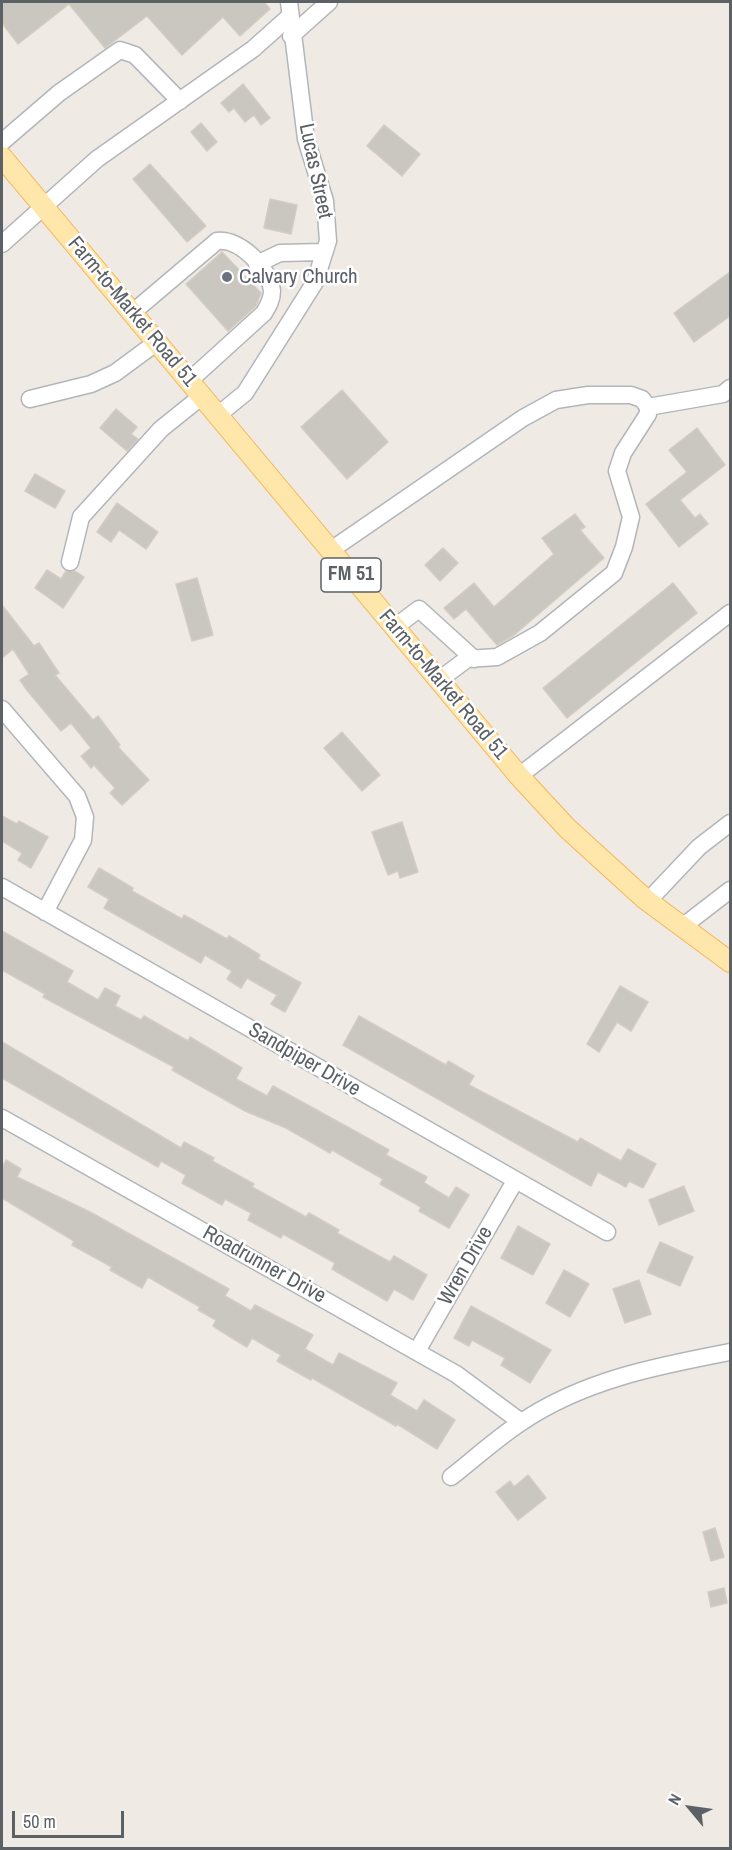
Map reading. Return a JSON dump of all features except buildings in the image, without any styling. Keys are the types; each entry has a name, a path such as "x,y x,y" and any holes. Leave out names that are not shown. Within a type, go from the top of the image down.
{"main road":[{"name":"Farm-to-Market Road 51","path":"2,157 519,776 567,828 648,901 730,962"}],"street":[{"path":"291,36 329,2"},
{"path":"2,244 97,159 253,49 289,9"},
{"name":"Lucas Street","path":"218,415 245,393 315,282 328,241 325,201 306,140 289,9"},
{"path":"2,141 59,93 120,50 135,55 180,101"},
{"path":"70,562 81,517 264,313 271,302 272,290 257,264 234,243 217,241 132,313"},
{"path":"257,264 280,254 324,252"},
{"path":"30,399 91,384 115,373 157,342"},
{"path":"648,407 723,394 730,388"},
{"path":"331,550 523,418 556,400 588,395 632,395 642,399 648,407 648,414 632,437 617,471 632,517 614,573 540,633 497,657 467,659 439,680"},
{"path":"395,627 419,609 474,659"},
{"path":"519,776 730,613"},
{"path":"2,709 77,796 85,817 83,840 45,912"},
{"path":"648,901 699,847 730,823"},
{"name":"Sandpiper Drive","path":"2,887 607,1233"},
{"path":"682,927 730,890"},
{"name":"Roadrunner Drive","path":"2,1118 417,1351 456,1374 521,1422"},
{"name":"Wren Drive","path":"417,1351 515,1181"},
{"path":"451,1477 521,1422 582,1390 635,1371 730,1352"}],"place":[{"name":"Calvary Church","path":"227,277"}]}
